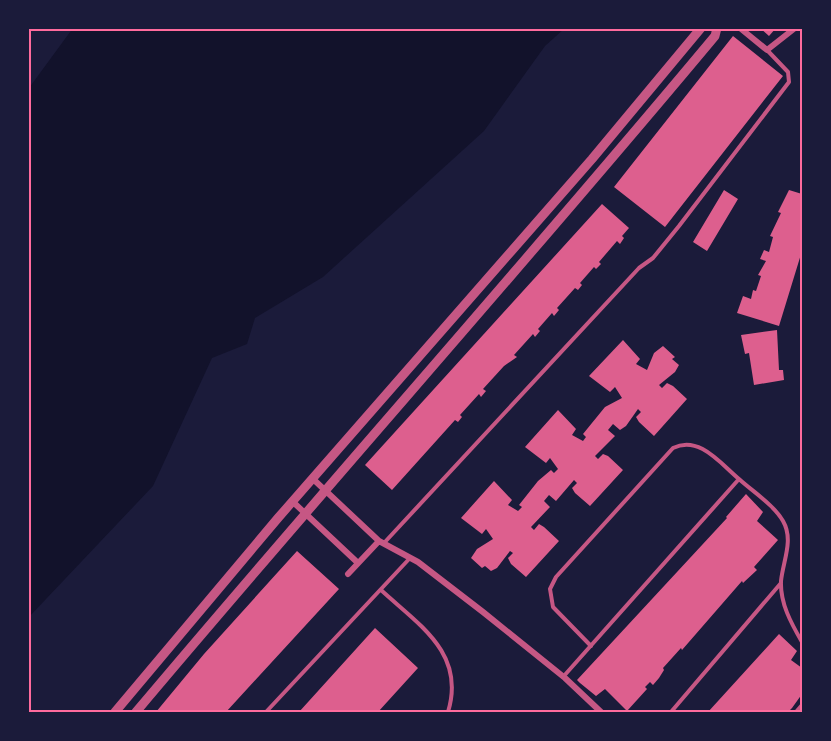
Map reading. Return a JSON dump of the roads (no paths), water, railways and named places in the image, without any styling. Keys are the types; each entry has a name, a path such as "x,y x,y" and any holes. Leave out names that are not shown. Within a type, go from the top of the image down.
{"street":[{"path":"116,712 292,501 592,159 701,28"},
{"path":"136,712 304,512 604,170 715,36 717,28"},
{"path":"740,28 767,50 795,28"},
{"path":"312,478 381,542 410,558 483,612 563,677 601,712"},
{"path":"292,501 358,563"},
{"path":"348,574 381,542"}],"lane":[{"path":"381,542 639,268 653,258 679,226 789,82 788,72 767,50"},
{"path":"591,646 553,607 550,589 556,577 673,448 684,442 704,449 782,519 787,530 788,543 781,582 786,610 802,642"},
{"path":"563,677 739,479"},
{"path":"266,712 410,558"},
{"path":"671,712 781,582"},
{"path":"381,590 437,641 446,656 452,683 448,712"},
{"path":"796,712 802,705"}]}
